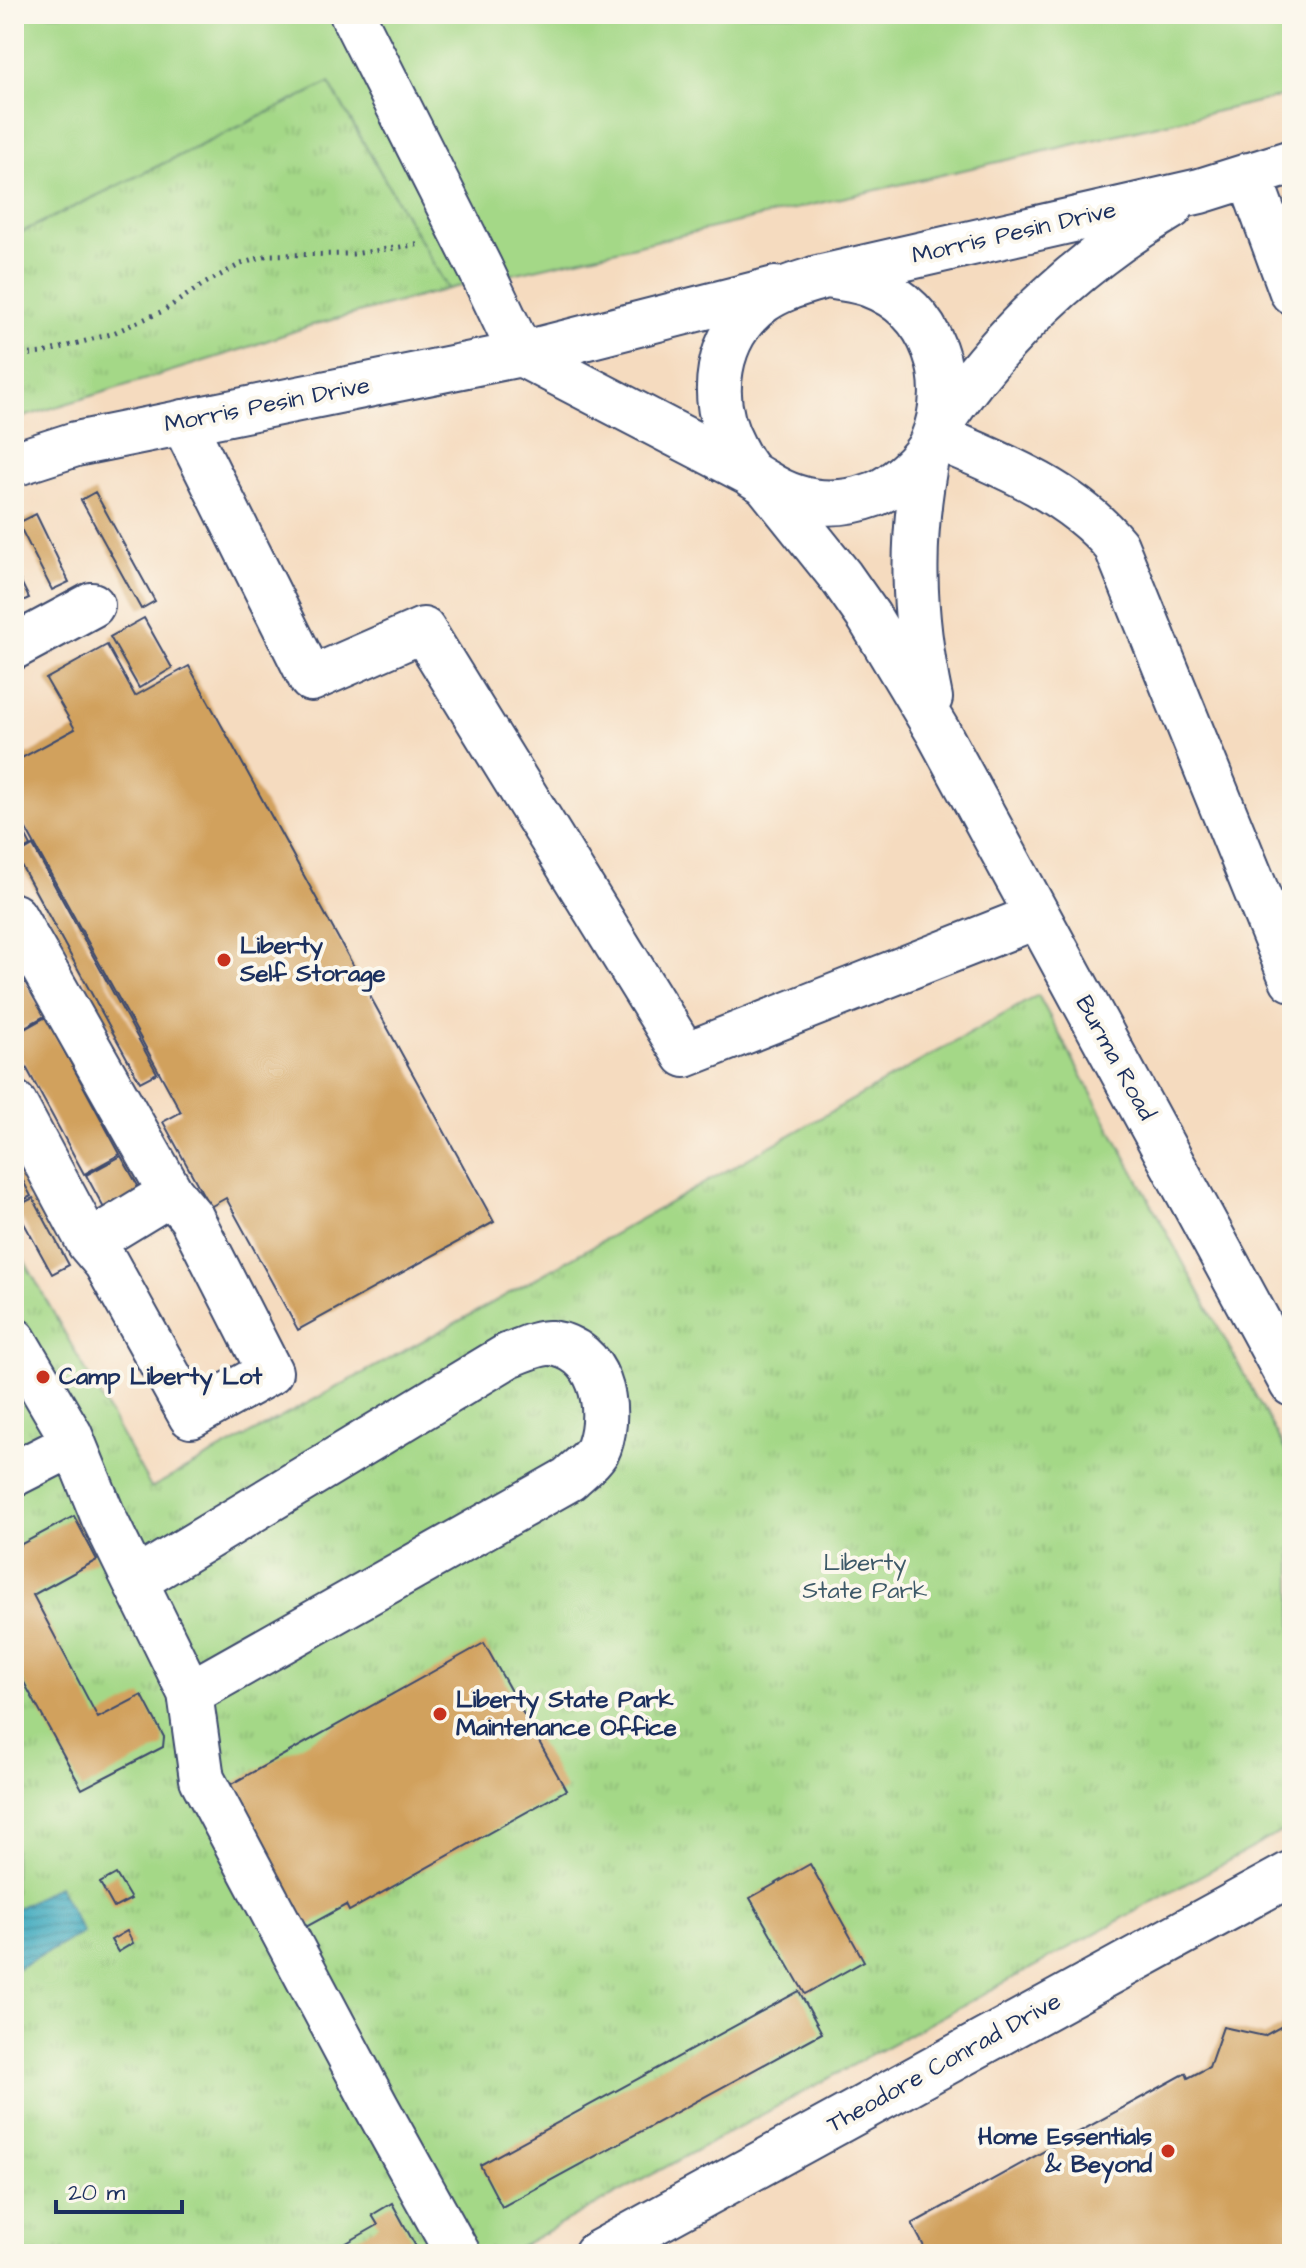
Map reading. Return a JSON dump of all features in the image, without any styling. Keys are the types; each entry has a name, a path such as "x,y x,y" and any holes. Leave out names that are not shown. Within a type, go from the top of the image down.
{"street":[{"path":"352,14 521,354 781,492 808,502 833,504 858,500 881,491 901,478 933,438 941,410 943,384 938,358 928,334 913,314 896,299 870,285 824,277 786,287 762,301 743,320 728,345 718,375 718,405 725,432 758,478"},
{"name":"Morris Pesin Drive","path":"14,464 76,444 521,354 824,277 1200,191 1292,162"},
{"path":"1249,175 1292,292"},
{"name":"Morris Pesin Drive","path":"933,438 990,357 1062,285 1151,219 1200,191"},
{"path":"183,422 311,679 423,630 685,1055 1038,916"},
{"path":"933,438 993,461 1066,500 1098,524 1116,546 1292,979"},
{"name":"Burma Road","path":"933,438 916,525 915,570 925,672 938,732"},
{"name":"Burma Road","path":"758,478 841,577 869,617 938,732 1292,1384"},
{"path":"14,647 92,605"},
{"path":"14,916 171,1193 191,1217 270,1372 191,1416 106,1263 89,1243 14,1103"},
{"path":"89,1243 171,1193"},
{"path":"14,1340 73,1444 103,1516 190,1693 202,1779 458,2254"},
{"path":"135,1581 509,1355 548,1342 578,1351 598,1375 606,1411 598,1450 569,1479 190,1693"},
{"path":"14,1474 73,1444"},
{"name":"Theodore Conrad Drive","path":"596,2254 1292,1873"}],"path":[{"path":"14,356 42,353 111,334 163,311 241,264 268,255 353,254 432,243"}],"green space":[{"path":"14,14 1292,14 1292,94 448,289 329,83 14,236"},
{"path":"329,83 448,289 309,326 14,420 14,236"},
{"name":"Liberty State Park","path":"1038,995 1292,1463 1292,1826 506,2254 14,2254 14,1242 151,1488 483,1308"}],"water":[{"path":"58,1886 83,1933 14,1970 14,1910"}],"building":[{"path":"95,492 155,601 141,609 81,500"},
{"path":"36,514 69,582 52,590 18,523"},
{"path":"14,568 29,598 14,605"},
{"path":"144,618 172,668 139,688 110,637"},
{"name":"Liberty Self Storage","path":"107,645 135,696 189,666 494,1222 298,1330 226,1198 210,1207 163,1122 181,1112 14,807 14,762 75,729 46,679"},
{"path":"14,814 31,846 14,855"},
{"path":"33,846 157,1073 140,1082 16,856"},
{"path":"14,961 45,1016 14,1033"},
{"path":"46,1017 120,1154 84,1174 14,1045 14,1035"},
{"path":"121,1156 142,1193 106,1212 86,1175"},
{"path":"14,1164 31,1196 14,1205"},
{"path":"33,1198 69,1265 52,1274 15,1207"},
{"path":"74,1516 97,1560 33,1595 98,1718 142,1695 164,1737 163,1747 82,1789 14,1664 14,1548"},
{"name":"Liberty State Park Maintenance Office","path":"484,1643 566,1790 349,1911 346,1905 306,1927 228,1786"},
{"path":"810,1864 864,1961 805,1994 750,1898"},
{"path":"116,1874 131,1899 114,1908 100,1883"},
{"path":"127,1931 133,1943 118,1952 111,1940"},
{"path":"799,1991 822,2033 502,2207 480,2165"},
{"name":"Home Essentials & Beyond","path":"1292,2015 1292,2254 928,2254 912,2224 1186,2073 1188,2078 1209,2067 1223,2027 1264,2036 1284,2025 1282,2021"},
{"path":"392,2203 420,2254 327,2254 378,2225 372,2215"}],"place":[{"name":"Liberty Self Storage","path":"224,960"},
{"name":"Camp Liberty Lot","path":"43,1377"},
{"name":"Liberty State Park Maintenance Office","path":"440,1714"},
{"name":"Home Essentials & Beyond","path":"1168,2151"}]}
